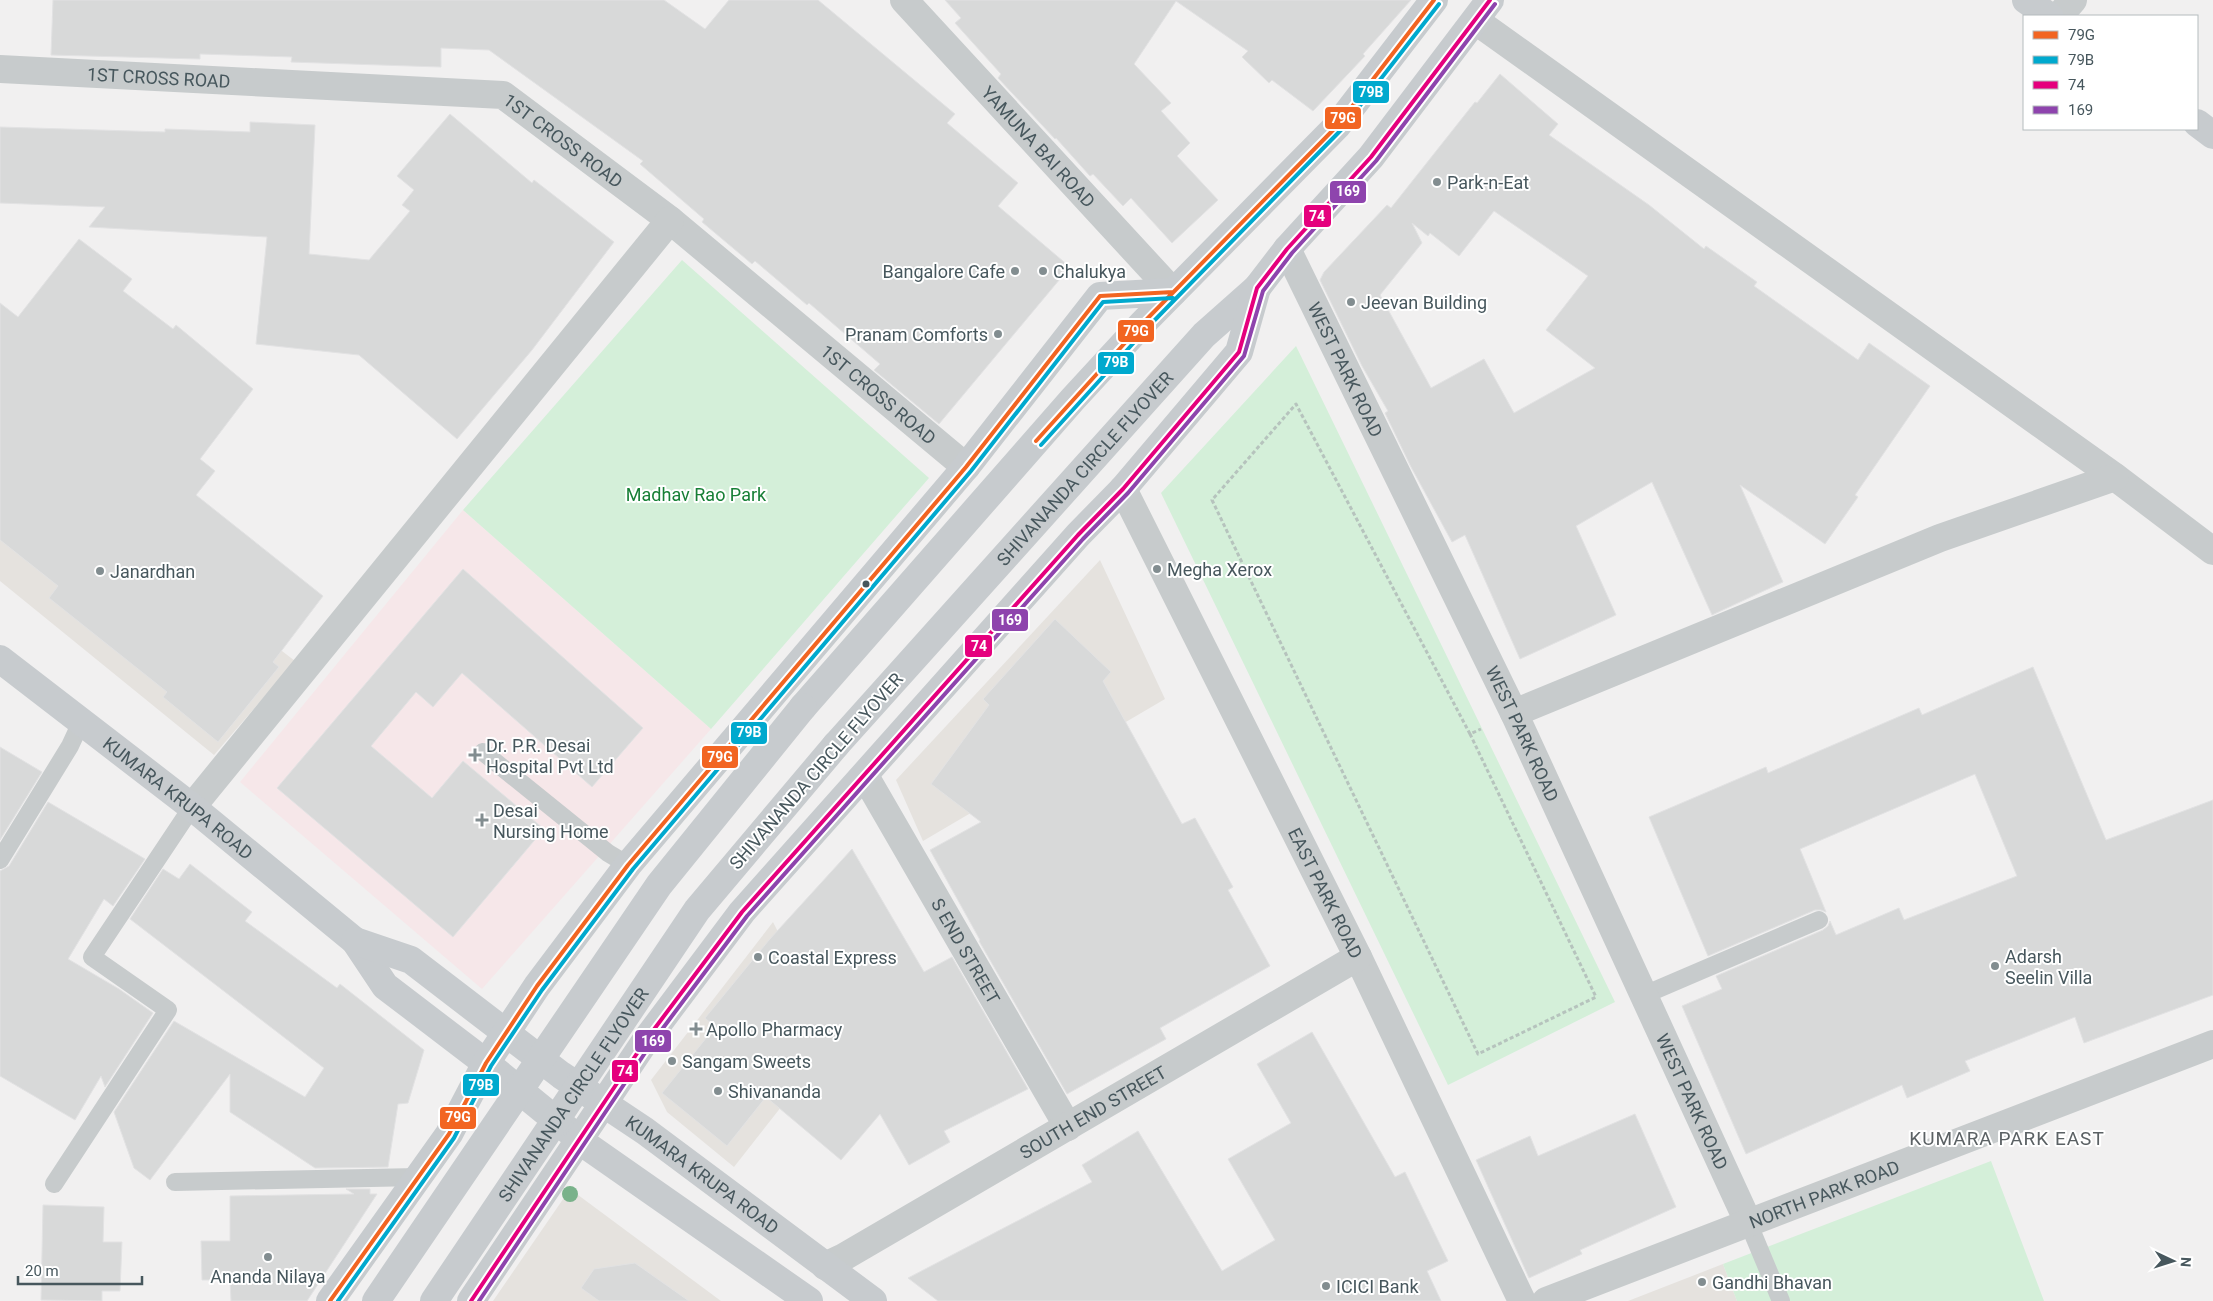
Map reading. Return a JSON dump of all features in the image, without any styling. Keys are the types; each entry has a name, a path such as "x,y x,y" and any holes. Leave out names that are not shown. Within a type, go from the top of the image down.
{"main road":[{"path":"376,1301 659,885 803,707 1073,399 1173,292 1337,126 1434,0"},
{"path":"2026,0 2048,15"},
{"path":"471,1301 646,1040 742,912 1078,535 1123,488 1239,352 1257,288 1287,250 1371,157 1483,10"},
{"path":"2198,124 2213,135"},
{"name":"SHIVANANDA CIRCLE FLYOVER","path":"434,1301 697,910 836,745 1204,335 1257,288"},
{"path":"330,1301 449,1134 486,1063 537,986 628,866 966,467 1100,296 1173,292"},
{"name":"KUMARA KRUPA ROAD","path":"0,659 82,720 192,807 355,941 385,986 486,1063 580,1139 809,1301"},
{"name":"KUMARA KRUPA ROAD","path":"355,941 411,960 603,1105 645,1131 873,1301"}],"street":[{"name":"YAMUNA BAI ROAD","path":"904,0 1173,292"},
{"path":"2060,15 2073,0"},
{"path":"1483,10 2116,477 2213,551"},
{"name":"1ST CROSS ROAD","path":"0,69 504,95 670,220 966,467"},
{"path":"192,807 670,220"},
{"name":"WEST PARK ROAD","path":"1287,250 1514,712 1748,1222"},
{"path":"1514,712 1940,538 2116,477"},
{"name":"EAST PARK ROAD","path":"1123,488 1358,957 1522,1301"},
{"name":"S END STREET","path":"865,776 1068,1127"},
{"name":"SOUTH END STREET","path":"825,1266 1068,1127 1358,957"},
{"name":"NORTH PARK ROAD","path":"1546,1301 2213,1044"}],"lane":[{"path":"0,860 70,746 82,720"},
{"path":"483,752 608,853 628,866"},
{"path":"54,1184 168,1010 92,957 192,807"},
{"path":"1644,995 1819,920"},
{"path":"175,1182 418,1177"},
{"path":"1748,1222 1781,1301"}],"path":[{"path":"1296,404 1374,552 1470,734 1596,997 1478,1054 1212,500 1296,404"},
{"path":"1470,734 1514,712"}],"shaded area":[{"path":"0,434 295,661 214,755 0,581"},
{"name":"Dr. P.R. Desai Hospital Pvt Ltd","path":"463,510 711,729 482,989 240,782"},
{"path":"1100,560 1165,699 923,841 896,780"},
{"path":"773,922 833,1041 734,1167 667,1112 651,1080"},
{"path":"570,1189 721,1301 493,1301"},
{"name":"Gandhi Bhavan","path":"1723,1264 1737,1301 1628,1301"}],"green space":[{"name":"Madhav Rao Park","path":"682,260 929,478 711,729 463,510"},
{"path":"1296,346 1615,1002 1448,1085 1161,493"},
{"path":"1991,1161 2044,1301 1737,1301 1723,1264"}],"building":[{"path":"53,0 664,0 705,29 729,0 818,0 955,114 947,123 1018,183 998,206 1070,267 939,424 874,370 880,364 809,303 807,305 755,261 752,264 702,222 704,219 640,164 643,161 489,50 441,48 441,67 291,62 292,57 200,54 200,59 51,55"},
{"path":"945,0 1411,0 1363,54 1365,56 1313,111 1272,80 1269,83 1242,57 1248,51 1176,1 1134,64 1171,103 1161,111 1190,143 1177,156 1218,200 1172,243 1131,198 1123,206 1093,174 1090,176 998,78 1001,74 955,23 961,18"},
{"path":"1500,74 1558,124 1549,135 1649,205 1704,249 1706,246 1757,282 1754,286 1858,360 1869,343 1930,386 1855,495 1858,497 1825,544 1740,485 1783,582 1712,615 1652,482 1576,526 1616,615 1520,659 1465,535 1452,542 1411,467 1385,413 1388,411 1362,366 1320,280 1324,272 1387,205 1391,208 1475,102 1477,103","holes":["1494,211 1588,276 1546,330 1595,368 1514,413 1484,359 1431,388 1380,295 1422,243 1412,223 1428,236 1430,233 1459,256"]},
{"path":"450,114 532,183 534,180 614,242 532,350 457,439 359,355 256,344 267,237 89,227 105,207 0,203 0,127 165,132 165,129 250,132 250,122 315,125 309,254 369,260 410,211 402,205 414,190 397,176"},
{"path":"79,239 132,279 123,291 173,329 176,325 253,389 200,459 215,471 196,495 323,596 273,662 279,667 218,742 163,697 167,692 49,598 58,586 0,540 0,303 18,317"},
{"path":"463,569 643,728 592,787 462,673 433,707 416,692 371,746 432,798 463,761 544,829 453,937 277,788"},
{"path":"1055,619 1111,672 1103,681 1182,824 1195,818 1233,887 1228,890 1270,966 1160,1028 1166,1039 1067,1094 979,941 930,850 981,822 931,784 989,705 983,699"},
{"path":"2033,667 2106,840 2213,800 2213,995 2084,1043 2075,1017 1965,1061 1970,1071 1907,1098 1902,1085 1746,1154 1682,1006 1722,989 1716,976 1823,930 1830,921 1836,935 1899,908 1904,920 2017,876 1975,774 1800,849 1826,912 1815,910 1708,956 1649,817 1766,767 1768,773 1919,708 1922,715"},
{"path":"0,747 42,772 0,840"},
{"path":"48,802 145,859 113,906 104,899 68,959 119,989 153,1013 105,1087 101,1076 75,1120 0,1076 0,871 9,866"},
{"path":"852,849 924,972 952,957 1028,1089 944,1131 950,1142 909,1165 880,1114 841,1160 766,1097 727,1146 662,1093 715,1027 705,1018 769,940"},
{"path":"190,864 252,912 245,921 337,988 340,984 424,1050 408,1103 398,1104 388,1167 315,1168 230,1112 230,1074 150,1180 134,1168 114,1112 174,1021 305,1097 324,1068 130,919 163,869 179,879"},
{"path":"1312,1032 1395,1177 1405,1172 1448,1261 1427,1271 1441,1301 938,1301 908,1278 1092,1182 1082,1165 1138,1131 1222,1271 1275,1240 1228,1159 1291,1123 1257,1064"},
{"path":"1635,1114 1676,1207 1580,1250 1582,1254 1529,1278 1476,1160 1530,1136 1538,1156"},
{"name":"Ananda Nilaya","path":"346,1189 370,1189 370,1194 377,1194 307,1301 231,1301 230,1280 202,1280 201,1241 230,1241 230,1196 354,1194"},
{"path":"43,1205 104,1207 103,1242 122,1242 120,1291 102,1291 102,1301 41,1300"},
{"path":"635,1263 689,1301 599,1301 581,1288 594,1269"}],"transit line":[{"name":"79G","path":"1036,441 1143,323 1337,126 1434,0"},
{"name":"74","path":"471,1301 646,1040 742,912 1078,535 1123,489 1239,352 1257,288 1287,249 1371,157 1490,0"},
{"name":"79B","path":"1041,445 1148,327 1341,130 1439,4"},
{"name":"169","path":"479,1301 651,1044 747,916 1083,539 1128,493 1244,356 1263,291 1292,253 1376,161 1495,4"},
{"name":"79G","path":"330,1301 449,1134 486,1063 537,986 628,865 966,467 1100,296 1173,292"},
{"name":"79B","path":"338,1301 454,1138 491,1066 542,990 633,869 971,471 1103,302 1173,298"}],"place":[{"name":"Park-n-Eat","path":"1437,182"},
{"name":"Bangalore Cafe","path":"1015,271"},
{"name":"Chalukya","path":"1043,271"},
{"name":"Jeevan Building","path":"1351,302"},
{"name":"Pranam Comforts","path":"998,334"},
{"name":"Megha Xerox","path":"1157,569"},
{"name":"Janardhan","path":"100,571"},
{"name":"Dr. P.R. Desai Hospital Pvt Ltd","path":"475,755"},
{"name":"Desai Nursing Home","path":"482,820"},
{"name":"Coastal Express","path":"758,957"},
{"name":"Adarsh Seelin Villa","path":"1995,966"},
{"name":"Apollo Pharmacy","path":"696,1029"},
{"name":"Sangam Sweets","path":"672,1061"},
{"name":"Shivananda","path":"718,1091"},
{"name":"Ananda Nilaya","path":"268,1257"},
{"name":"Gandhi Bhavan","path":"1702,1282"},
{"name":"ICICI Bank","path":"1326,1286"}],"district":[{"name":"KUMARA PARK EAST","path":"2007,1138"}]}
